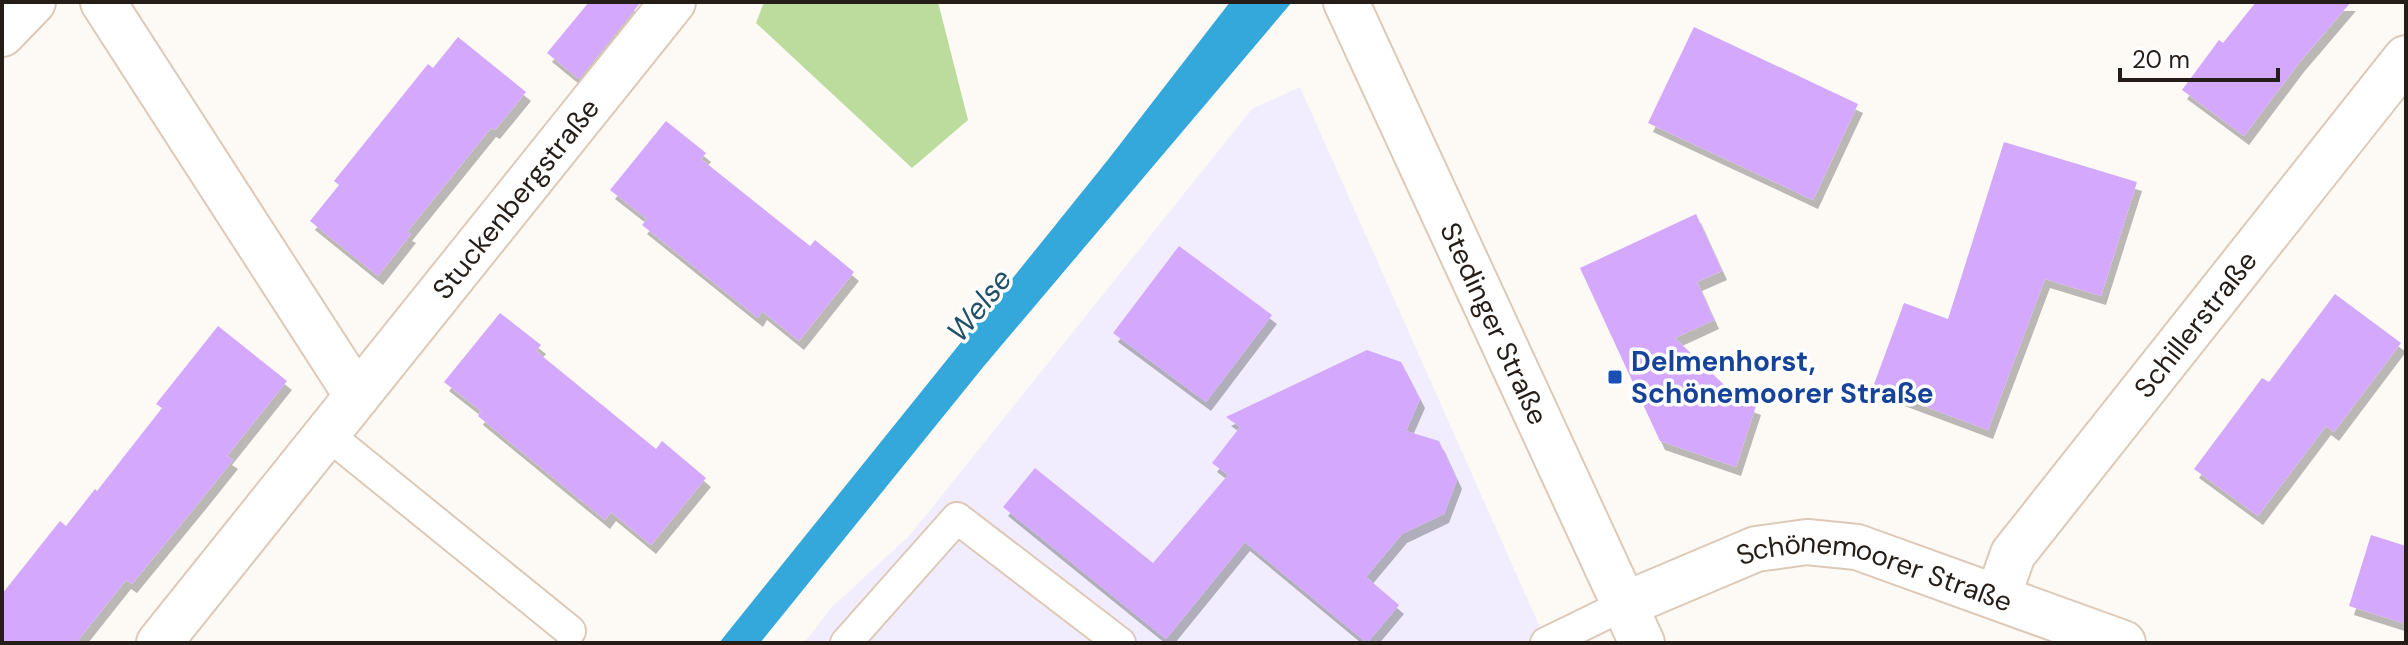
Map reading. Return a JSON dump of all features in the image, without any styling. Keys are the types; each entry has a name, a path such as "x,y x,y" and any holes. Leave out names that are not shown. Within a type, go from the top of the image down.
{"street":[{"path":"2,34 33,2"},
{"path":"103,2 357,396"},
{"name":"Stuckenbergstraße","path":"159,643 673,2"},
{"name":"Stedinger Straße","path":"1346,2 1634,623"},
{"name":"Schillerstraße","path":"1998,596 2013,554 2406,58"},
{"name":"Schönemoorer Straße","path":"1634,623 1756,549 1807,542 1857,547 2123,643"}],"lane":[{"path":"327,434 570,631"},
{"path":"846,643 957,518 1120,643"},
{"path":"1546,643 1634,623"}],"shaded area":[{"path":"1300,87 1547,643 804,643 831,608 910,535 1252,109"}],"green space":[{"path":"764,2 938,2 968,120 912,168 756,23"}],"water":[{"path":"1230,2 1292,2 984,366 760,643 719,643 1107,161"}],"building":[{"path":"589,2 641,2 579,79 547,53"},
{"path":"2256,2 2351,2 2299,63 2244,136 2182,90 2219,40 2223,43"},
{"path":"1694,27 1858,104 1813,200 1648,123"},
{"path":"458,37 526,92 495,130 491,128 407,232 411,234 378,276 310,221 339,185 334,181 428,64 433,68"},
{"path":"666,121 706,153 701,159 810,246 815,240 854,272 799,341 762,311 758,318 642,225 647,219 610,190"},
{"path":"2004,142 2137,182 2101,296 2045,279 1988,430 1873,387 1904,303 1948,319"},
{"path":"1696,214 1722,271 1697,282 1714,320 1675,338 1740,400 1756,406 1736,467 1660,441 1580,268"},
{"path":"1179,246 1272,315 1206,402 1113,333"},
{"path":"2335,294 2401,343 2334,432 2326,426 2258,516 2194,469 2262,378 2269,382"},
{"path":"500,313 541,345 536,351 656,449 662,441 706,478 651,545 611,512 605,520 478,416 481,411 444,382"},
{"path":"218,326 287,381 227,456 233,460 201,500 132,584 126,580 76,643 2,643 2,594 60,521 66,526 95,489 97,491 162,408 156,404"},
{"path":"1367,350 1401,362 1420,399 1406,431 1439,441 1457,480 1444,514 1402,534 1366,577 1399,605 1367,643 1245,542 1166,639 1003,507 1035,468 1153,563 1228,475 1212,463 1240,427 1226,417"},
{"path":"2371,535 2406,546 2406,624 2349,606"}],"place":[{"name":"Delmenhorst, Schönemoorer Straße","path":"1615,377"}],"water label":[{"name":"Welse","path":"979,305"}]}
